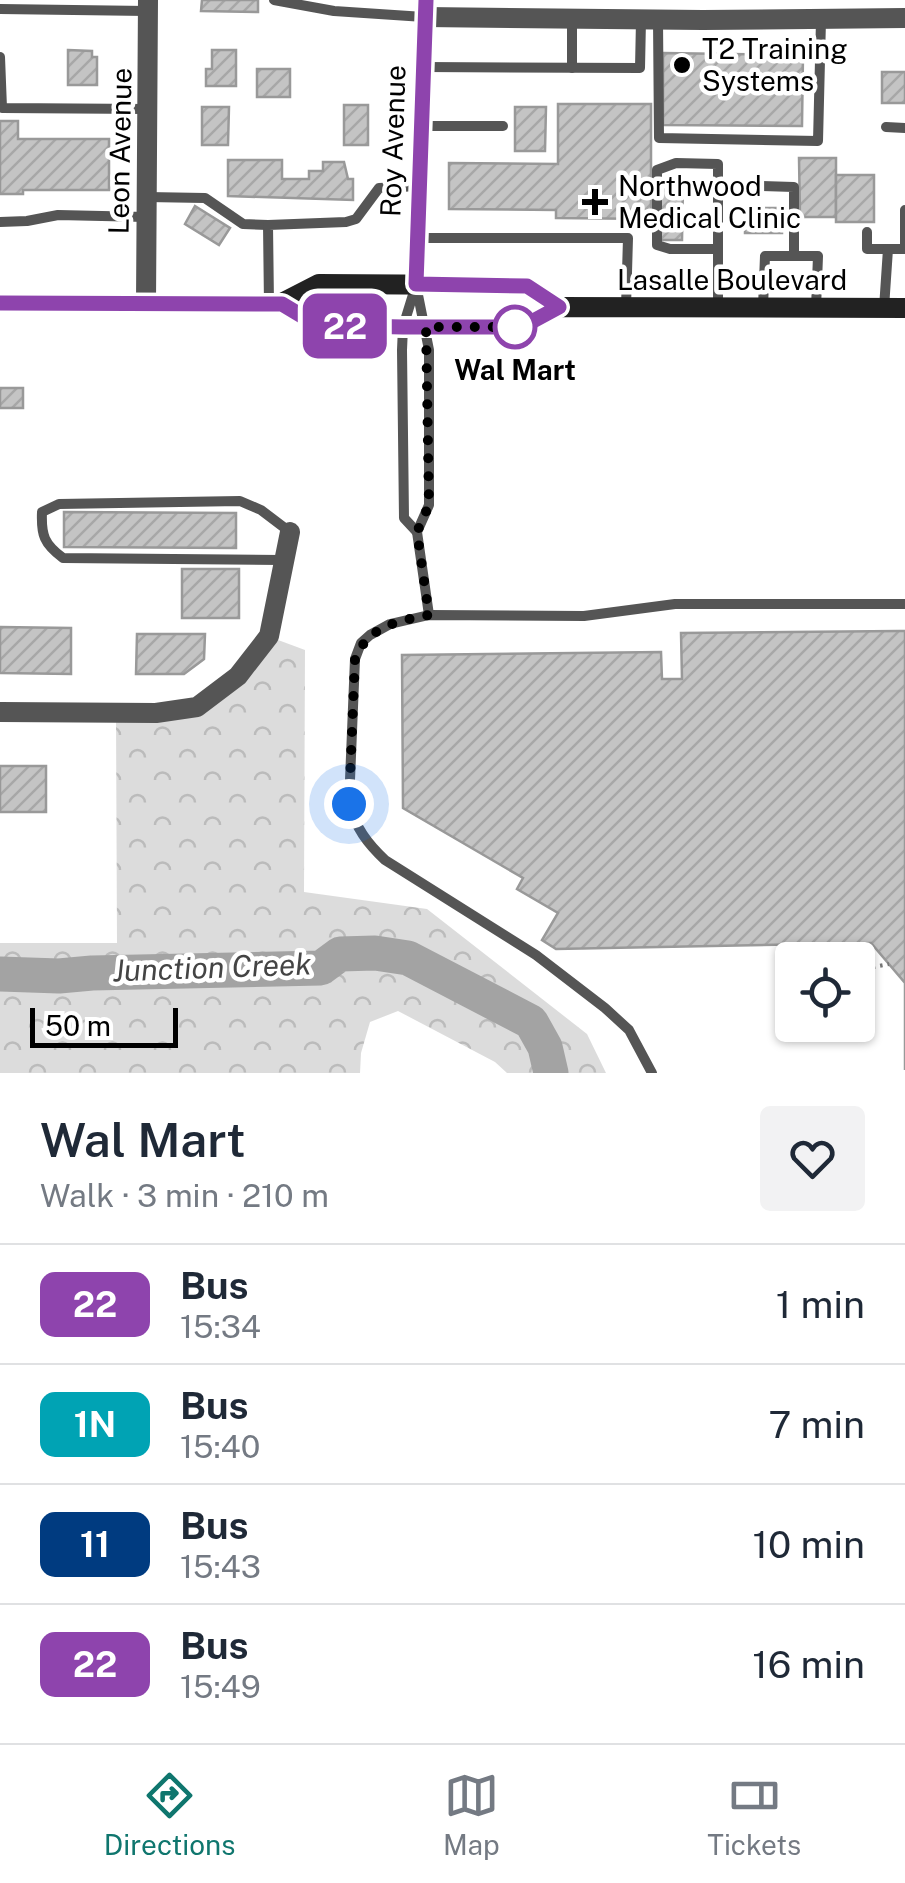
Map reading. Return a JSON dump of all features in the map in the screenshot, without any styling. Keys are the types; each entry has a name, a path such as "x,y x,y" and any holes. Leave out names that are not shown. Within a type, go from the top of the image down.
{"main road":[{"name":"Lasalle Boulevard","path":"0,303 276,304 319,284 416,284 527,286 559,307"},
{"name":"Lasalle Boulevard","path":"276,304 317,325 403,327 522,327 559,307 895,308"}],"street":[{"name":"Leon Avenue","path":"146,303 148,6"},
{"path":"426,8 572,18 650,19 703,10 821,18 905,18"},
{"name":"Roy Avenue","path":"416,284 426,8"},
{"path":"0,712 156,713 197,708 238,676 269,636 290,532"}],"lane":[{"path":"274,0 334,11 426,8"},
{"path":"0,9 148,6"},
{"path":"572,18 572,68"},
{"path":"650,19 659,138 818,141 821,18"},
{"path":"424,68 640,68 650,19"},
{"path":"0,57 2,108 148,109"},
{"path":"422,126 502,126"},
{"path":"886,128 905,128"},
{"path":"718,249 662,248 654,240 657,170 676,163 718,164 718,249 718,307"},
{"path":"0,222 205,198 243,224 346,222 356,218 379,188 419,186"},
{"path":"758,186 794,187 794,256"},
{"path":"867,232 868,249 904,249 905,210"},
{"path":"268,225 276,304"},
{"path":"417,238 628,238 626,308"},
{"path":"888,249 895,308"},
{"path":"764,307 765,256 818,256 816,308"},
{"path":"416,284 403,327 404,518 417,532"},
{"path":"416,284 426,327 429,505 417,532 429,615"},
{"path":"282,560 63,558 48,547 41,533 42,512 59,504 240,501 261,510 290,532"},
{"path":"652,1073 629,1030 605,1008 536,955 385,860 366,842 354,823 349,804 355,659 361,643 390,624 429,615 584,616 674,604 905,604"}],"path":[{"path":"875,967 889,964"}],"green space":[{"path":"270,637 305,650 304,892 427,909 587,1034 606,1073 507,1073 495,1062 398,1011 370,1022 360,1073 0,1073 0,943 117,943 116,715 177,714"}],"building":[{"path":"202,0 258,0 258,12 201,11"},
{"path":"68,50 92,51 92,57 97,57 97,85 68,85"},
{"path":"212,50 236,50 236,86 206,86 206,69 212,69"},
{"path":"663,53 803,55 802,126 663,125"},
{"path":"257,69 290,69 290,97 257,97"},
{"path":"882,72 905,72 905,103 882,103"},
{"path":"558,104 651,104 651,219 556,218 556,210 449,209 449,163 558,164"},
{"path":"344,105 368,105 368,145 344,145"},
{"path":"202,107 229,107 228,145 202,145"},
{"path":"515,107 546,107 545,151 515,151"},
{"path":"0,121 18,121 18,139 109,139 109,190 23,190 23,194 0,194"},
{"path":"799,158 836,158 836,217 800,217"},
{"path":"228,160 282,160 282,179 309,179 309,171 323,171 323,162 344,162 348,179 353,179 353,200 228,196"},
{"path":"836,175 874,175 874,222 836,222"},
{"path":"660,185 683,185 682,240 659,240"},
{"path":"195,206 230,228 219,245 185,224"},
{"path":"745,208 782,208 782,233 745,233"},
{"path":"0,388 23,388 23,408 0,408"},
{"path":"64,512 236,513 236,548 64,547"},
{"path":"182,569 239,569 239,618 182,618"},
{"path":"0,627 71,628 71,674 0,673"},
{"path":"905,631 905,983 875,948 875,942 556,949 542,940 558,913 517,889 523,878 403,808 402,655 661,652 662,679 682,679 681,633"},
{"path":"137,634 205,634 204,659 184,674 136,674"},
{"path":"0,766 46,766 46,812 0,812"}],"waterway":[{"name":"Junction Creek","path":"0,974 59,976 321,968 340,954 375,953 408,958 531,1022 545,1047 551,1073"}],"bus line":[{"name":"22","path":"0,303 282,304 317,325 403,327 522,327 559,307 527,286 416,284 426,0"}],"place":[{"name":"T2 Training Systems","path":"682,65"},
{"name":"Northwood Medical Clinic","path":"595,202"},
{"name":"Wal Mart","path":"515,327"}],"route":[{"path":"349,804 355,659 361,643 390,624 429,615 417,532 429,505 426,327 522,327 515,327"}]}
